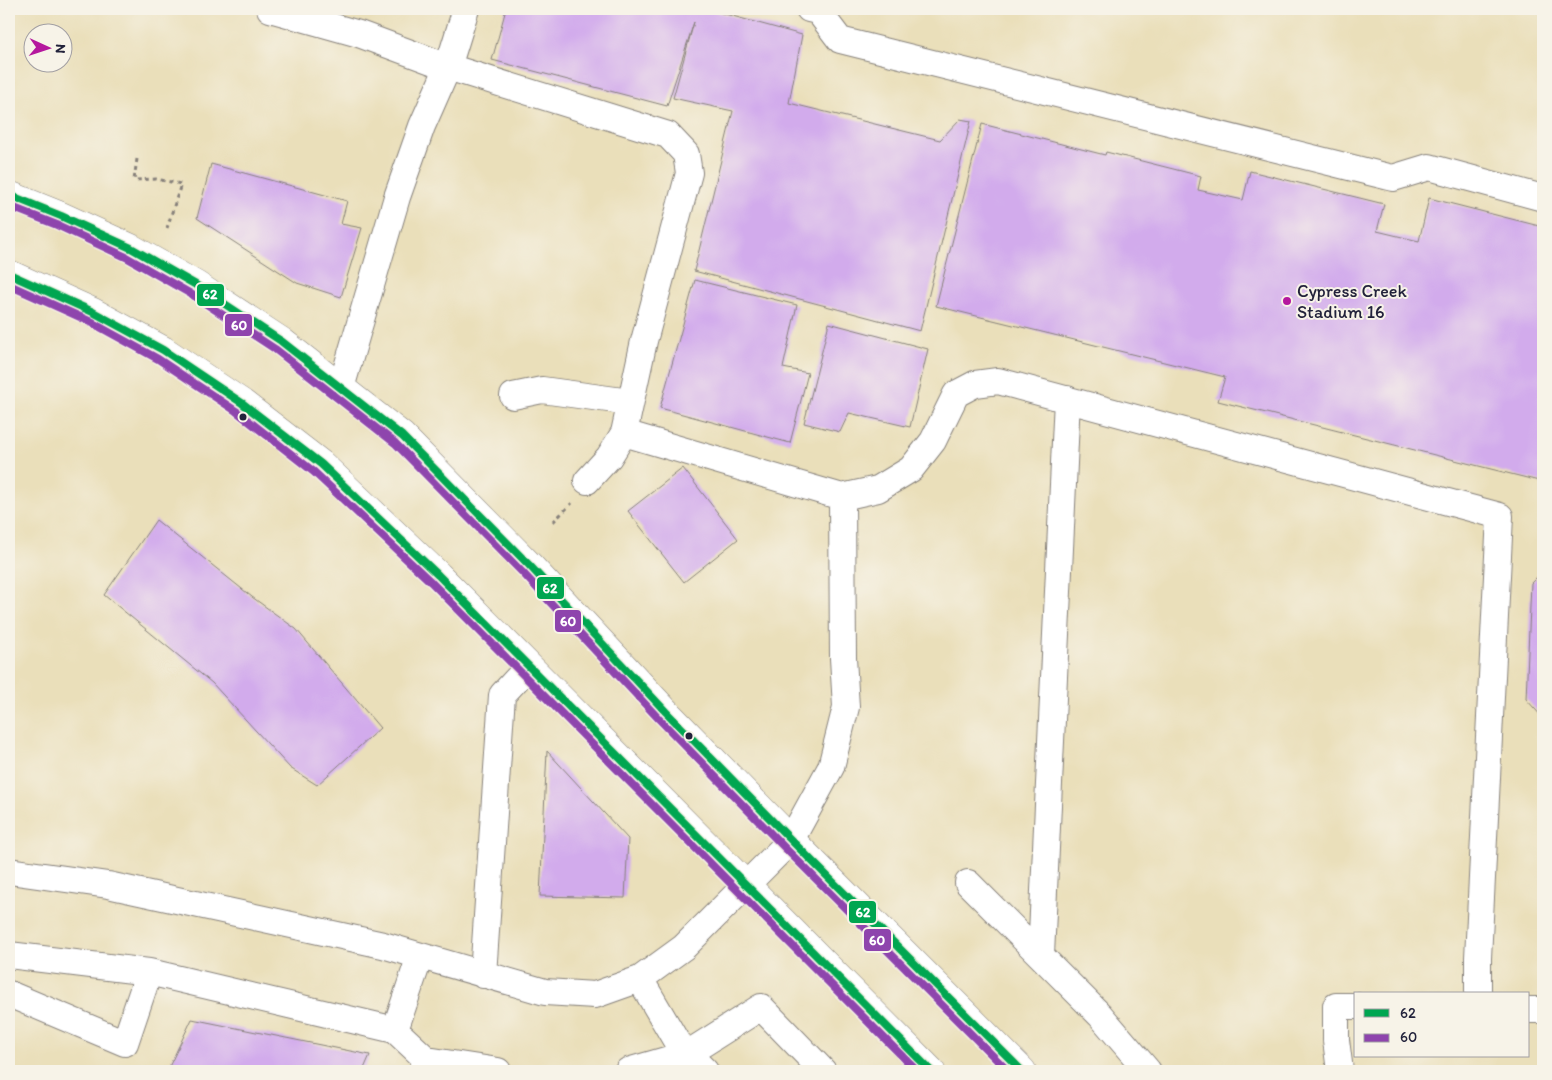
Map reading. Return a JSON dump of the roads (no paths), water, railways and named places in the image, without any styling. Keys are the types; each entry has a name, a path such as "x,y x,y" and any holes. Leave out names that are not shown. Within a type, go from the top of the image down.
{"main road":[{"path":"9,195 131,248 196,285 282,341 409,443 529,565 666,712 1022,1071"},
{"path":"9,274 93,312 163,350 242,403 321,464 438,575 931,1071"}],"lane":[{"path":"270,9 359,34 448,67 668,135 686,154 689,173 644,341 624,433 610,457 581,490"},
{"path":"341,388 397,196 422,126 448,67 466,9"},
{"path":"809,9 818,11 840,40 1393,178 1429,167 1543,198"},
{"path":"624,433 842,497 878,489 910,469 933,442 956,394 975,384 998,381 1500,516 1478,958 1478,992"},
{"path":"513,396 542,390 630,402"},
{"path":"1041,955 1067,399"},
{"path":"9,871 108,885 383,945 545,992 595,995 640,979 684,947 791,840 831,767 846,707 843,658 842,497"},
{"path":"483,975 502,695 528,667"},
{"path":"968,883 1100,1015 1148,1071"},
{"path":"9,955 149,972 395,1030 424,1066 498,1071"},
{"path":"395,1030 420,956"},
{"path":"9,994 125,1043 149,972"},
{"path":"640,979 678,1044 696,1063"},
{"path":"1340,1071 1336,1040 1336,1006 1354,1006"},
{"path":"628,1071 696,1063 762,1007 823,1071"},
{"path":"1530,1010 1543,1010"}],"place":[{"name":"Cypress Creek Stadium 16","path":"1287,301"}]}
